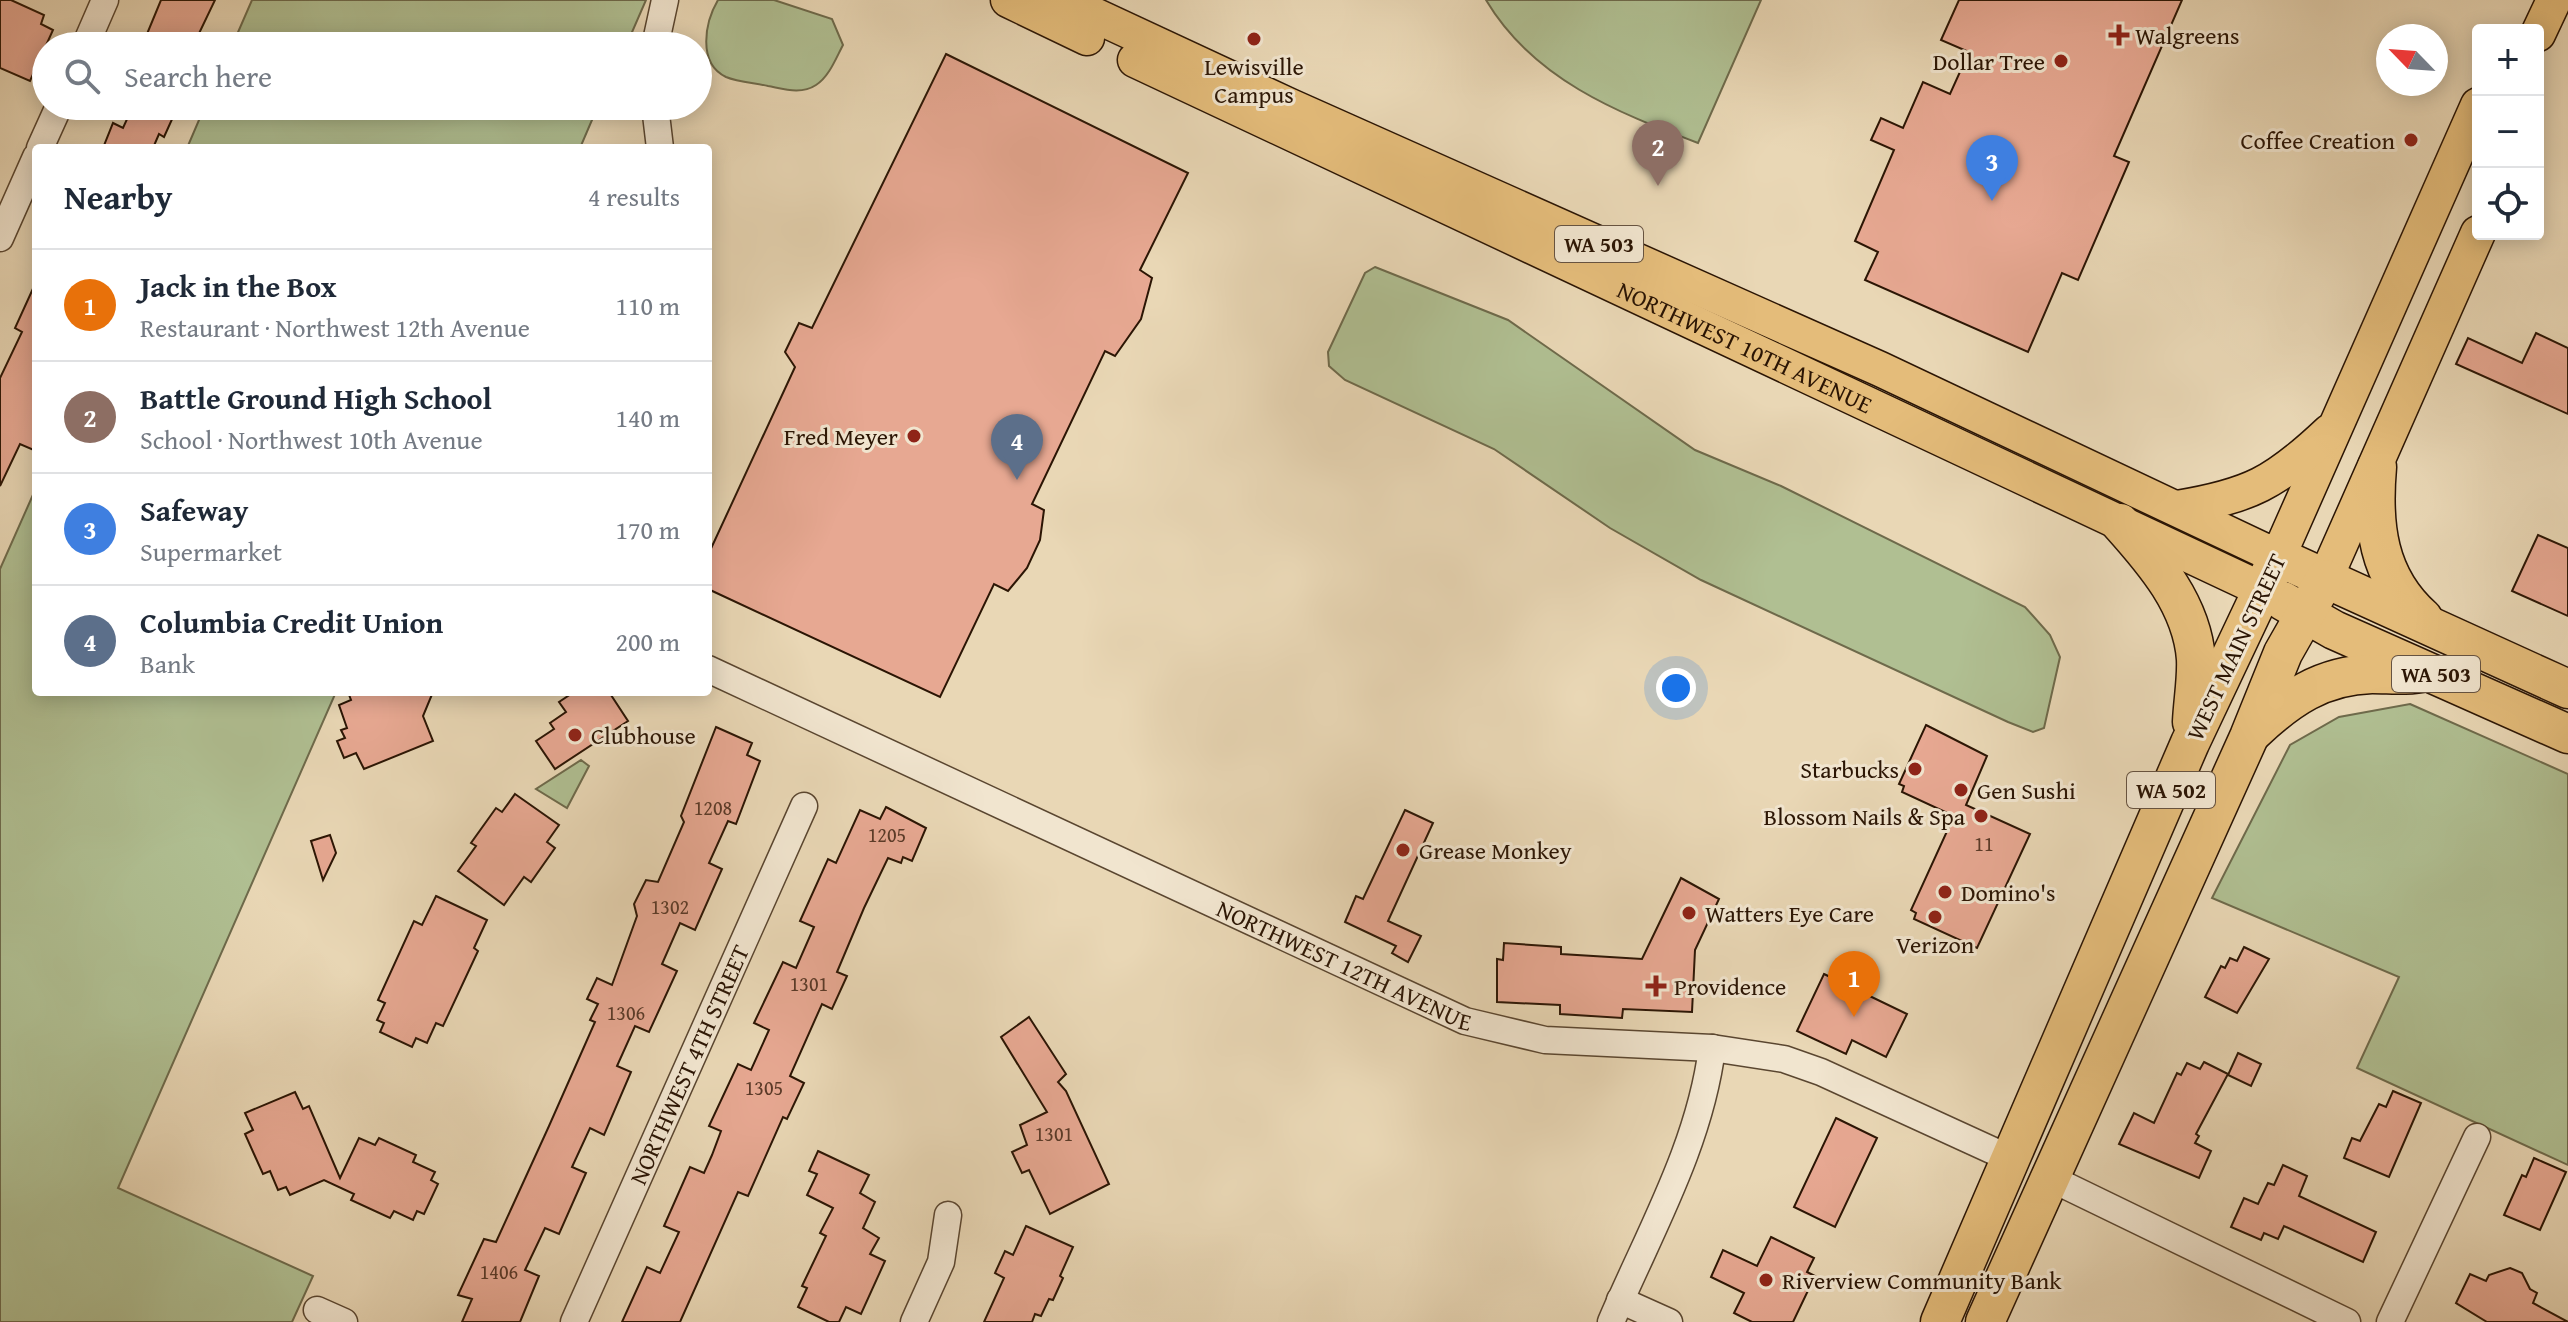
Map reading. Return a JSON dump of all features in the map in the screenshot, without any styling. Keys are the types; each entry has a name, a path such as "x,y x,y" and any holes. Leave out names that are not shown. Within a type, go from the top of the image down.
{"highway":[{"path":"2377,467 2374,506 2379,549 2392,581 2411,607 2434,628"},
{"path":"2120,523 2150,557 2189,621 2196,660 2190,743"},
{"name":"WA 503","path":"2270,573 2325,579 2568,689"},
{"name":"NORTHWEST 10TH AVENUE","path":"2270,573 2305,613"},
{"name":"WEST MAIN STREET","path":"1940,1322 2190,743 2270,573"},
{"name":"WEST MAIN STREET","path":"1985,1322 2249,737 2274,672 2325,579"},
{"name":"WA 503","path":"2305,613 2334,630 2568,734"},
{"path":"2249,737 2302,691 2325,682 2373,674 2399,677 2432,671"}],"main road":[{"name":"NORTHWEST 10TH AVENUE","path":"1008,0 2120,523 2270,573"},
{"name":"NORTHWEST 10TH AVENUE","path":"1062,0 1290,106 1880,369 2177,508 2270,573"},
{"path":"2543,24 2554,0"},
{"name":"WEST MAIN STREET","path":"2270,573 2472,119"},
{"name":"WEST MAIN STREET","path":"2325,579 2475,240"},
{"path":"2177,508 2222,501 2256,489 2288,471 2338,424"}],"street":[{"path":"91,32 105,0"},
{"path":"658,32 665,0"},
{"path":"42,144 53,120"},
{"path":"657,120 660,144"},
{"path":"0,238 32,166"},
{"name":"NORTHWEST 12TH AVENUE","path":"712,671 1465,1021 1568,1043 1712,1048 1784,1059 1821,1072 2011,1159"},
{"name":"NORTHWEST 4TH STREET","path":"574,1322 804,806"},
{"path":"1669,1322 1616,1311 1694,1133 1707,1088 1712,1048"},
{"path":"2390,1322 2477,1137"},
{"path":"2050,1178 2347,1322"},
{"path":"914,1322 941,1262 948,1215"},
{"path":"317,1310 344,1322"}],"green space":[{"path":"252,0 646,0 632,32 238,32"},
{"path":"718,0 774,0 832,19 843,45 825,77 804,90 731,79 717,71 712,64 712,32 707,32"},
{"path":"1486,0 1761,0 1698,143 1607,105 1552,72 1505,28"},
{"path":"199,120 592,120 582,144 189,144"},
{"path":"1375,267 1508,320 1695,450 1781,486 2025,607 2050,635 2060,657 2044,728 2033,732 2008,722 1701,580 1610,528 1494,449 1345,380 1329,366 1328,352 1365,273"},
{"path":"32,497 32,696 334,696 118,1188 313,1276 292,1322 0,1322 0,569"},
{"path":"2410,704 2568,774 2568,1165 2357,1068 2399,977 2212,898 2290,745 2339,717"},
{"path":"581,760 589,766 567,808 536,789"}],"building":[{"path":"0,0 11,0 44,15 41,24 53,30 32,32 30,81 0,68"},
{"path":"161,0 215,0 200,32 148,32"},
{"path":"1959,0 2182,0 2114,156 2129,162 2078,280 2062,273 2028,352 1865,280 1878,252 1855,241 1894,150 1871,140 1881,118 1903,128 1923,82 1950,94 1969,52 1941,40"},
{"name":"Fred Meyer","path":"946,54 1188,173 1140,270 1152,278 1141,319 1115,356 1105,351 1032,504 1044,510 1040,540 1027,568 1008,591 994,584 940,697 712,591 712,546 795,367 785,352 799,323 812,328"},
{"path":"127,120 172,120 164,137 159,134 155,144 105,144 113,123 123,128"},
{"path":"32,291 32,449 20,444 0,486 0,378 22,332 15,328"},
{"path":"2536,333 2568,348 2568,414 2456,364 2468,338 2522,363"},
{"path":"2538,535 2568,548 2568,616 2512,591"},
{"path":"350,696 431,696 423,716 433,741 364,769 356,753 344,758 337,741 345,738 341,730 347,728 339,705 351,700"},
{"name":"Clubhouse","path":"568,696 612,696 628,721 555,769 536,741 554,729 550,723 566,712 559,702"},
{"path":"1926,725 1987,756 1966,805 2030,834 1977,948 1914,919 1916,913 1911,910 1954,816 1902,792 1904,786 1899,784"},
{"path":"716,727 752,743 747,755 760,761 736,824 728,821 709,863 722,869 695,930 680,923 662,964 677,971 649,1032 635,1026 617,1066 631,1072 604,1135 590,1128 572,1167 586,1173 559,1234 545,1228 525,1270 539,1276 520,1322 462,1322 472,1299 458,1295 484,1239 496,1242 549,1126 595,1022 590,1020 598,1004 587,999 597,978 612,985 637,916 634,904 646,880 658,882 684,822 681,816"},
{"path":"515,794 559,825 547,842 555,848 531,882 524,877 504,905 458,871 476,846 471,843 496,808 502,812"},
{"path":"886,807 926,828 912,861 903,857 901,863 888,858 837,972 847,976 832,1009 822,1004 790,1076 804,1083 787,1119 783,1117 748,1196 738,1192 680,1322 622,1322 647,1267 660,1273 679,1232 664,1226 690,1167 704,1173 721,1131 709,1126 738,1064 751,1070 769,1030 754,1023 783,962 796,968 814,927 800,921 828,859 836,863 860,810 880,819"},
{"path":"1405,810 1433,823 1388,921 1421,936 1408,962 1392,953 1396,946 1345,922 1356,896 1363,899"},
{"path":"330,835 336,853 323,880 311,841"},
{"path":"1681,878 1719,899 1695,950 1692,1012 1623,1009 1622,1018 1560,1014 1560,1005 1497,1002 1497,959 1503,960 1504,943 1561,947 1561,954 1642,959"},
{"path":"436,896 487,920 474,948 478,951 443,1026 436,1023 427,1043 416,1038 412,1047 380,1032 384,1023 377,1020 385,1003 378,1000 414,921 422,925"},
{"path":"2244,947 2269,959 2237,1013 2205,997 2221,966 2225,968 2230,958 2237,961"},
{"path":"1824,974 1907,1014 1886,1057 1852,1040 1846,1054 1797,1031"},
{"path":"1029,1017 1066,1074 1058,1082 1066,1091 1109,1184 1050,1214 1029,1170 1022,1173 1012,1152 1027,1145 1020,1125 1047,1112 1001,1037"},
{"path":"2238,1053 2261,1064 2251,1086 2228,1075"},
{"path":"2204,1062 2228,1074 2196,1134 2199,1136 2195,1143 2211,1151 2199,1178 2119,1144 2134,1113 2154,1123 2177,1073 2181,1075 2187,1063 2200,1069"},
{"path":"2393,1091 2421,1103 2389,1177 2344,1158 2352,1138 2360,1141 2379,1104 2386,1107"},
{"path":"295,1092 303,1109 309,1106 340,1178 359,1138 375,1145 379,1138 416,1155 413,1162 435,1172 431,1180 438,1184 424,1214 417,1211 413,1220 394,1211 390,1218 351,1200 354,1194 324,1180 290,1195 286,1187 278,1190 270,1171 263,1174 245,1134 253,1130 245,1113"},
{"path":"1836,1118 1877,1138 1835,1227 1794,1207"},
{"path":"818,1151 869,1175 860,1193 875,1202 863,1228 879,1238 870,1254 885,1261 861,1314 846,1307 839,1322 829,1322 798,1307 807,1288 802,1286 826,1236 820,1233 833,1208 807,1195 817,1174 809,1171"},
{"path":"2534,1158 2566,1172 2540,1230 2504,1215 2522,1175 2526,1177"},
{"path":"2283,1165 2307,1176 2299,1196 2376,1232 2363,1262 2284,1226 2278,1239 2264,1233 2261,1240 2231,1227 2244,1198 2258,1204 2268,1183 2274,1185"},
{"path":"1026,1226 1073,1247 1060,1276 1063,1278 1053,1300 1049,1299 1041,1316 1035,1314 1032,1322 984,1322 1004,1278 995,1273 1005,1251 1013,1255"},
{"name":"Riverview Community Bank","path":"1771,1237 1814,1258 1807,1272 1815,1276 1793,1322 1752,1322 1734,1313 1744,1293 1711,1277 1723,1250 1757,1266"},
{"path":"2510,1268 2522,1273 2530,1289 2537,1293 2533,1303 2568,1322 2487,1322 2456,1303 2470,1274 2486,1281 2489,1275"}],"place":[{"name":"Walgreens","path":"2119,35"},
{"name":"Lewisville Campus","path":"1254,39"},
{"name":"Dollar Tree","path":"2061,61"},
{"name":"Coffee Creation","path":"2411,140"},
{"name":"Battle Ground High School","path":"1658,186"},
{"name":"Safeway","path":"1992,201"},
{"name":"Fred Meyer","path":"914,436"},
{"name":"Columbia Credit Union","path":"1017,480"},
{"name":"Clubhouse","path":"575,735"},
{"name":"Starbucks","path":"1915,769"},
{"name":"Gen Sushi","path":"1961,790"},
{"name":"Blossom Nails & Spa","path":"1981,816"},
{"name":"Grease Monkey","path":"1403,850"},
{"name":"Domino's","path":"1945,892"},
{"name":"Watters Eye Care","path":"1689,913"},
{"name":"Verizon","path":"1935,917"},
{"name":"Providence","path":"1656,986"},
{"name":"Jack in the Box","path":"1854,1017"},
{"name":"Riverview Community Bank","path":"1766,1280"}]}
